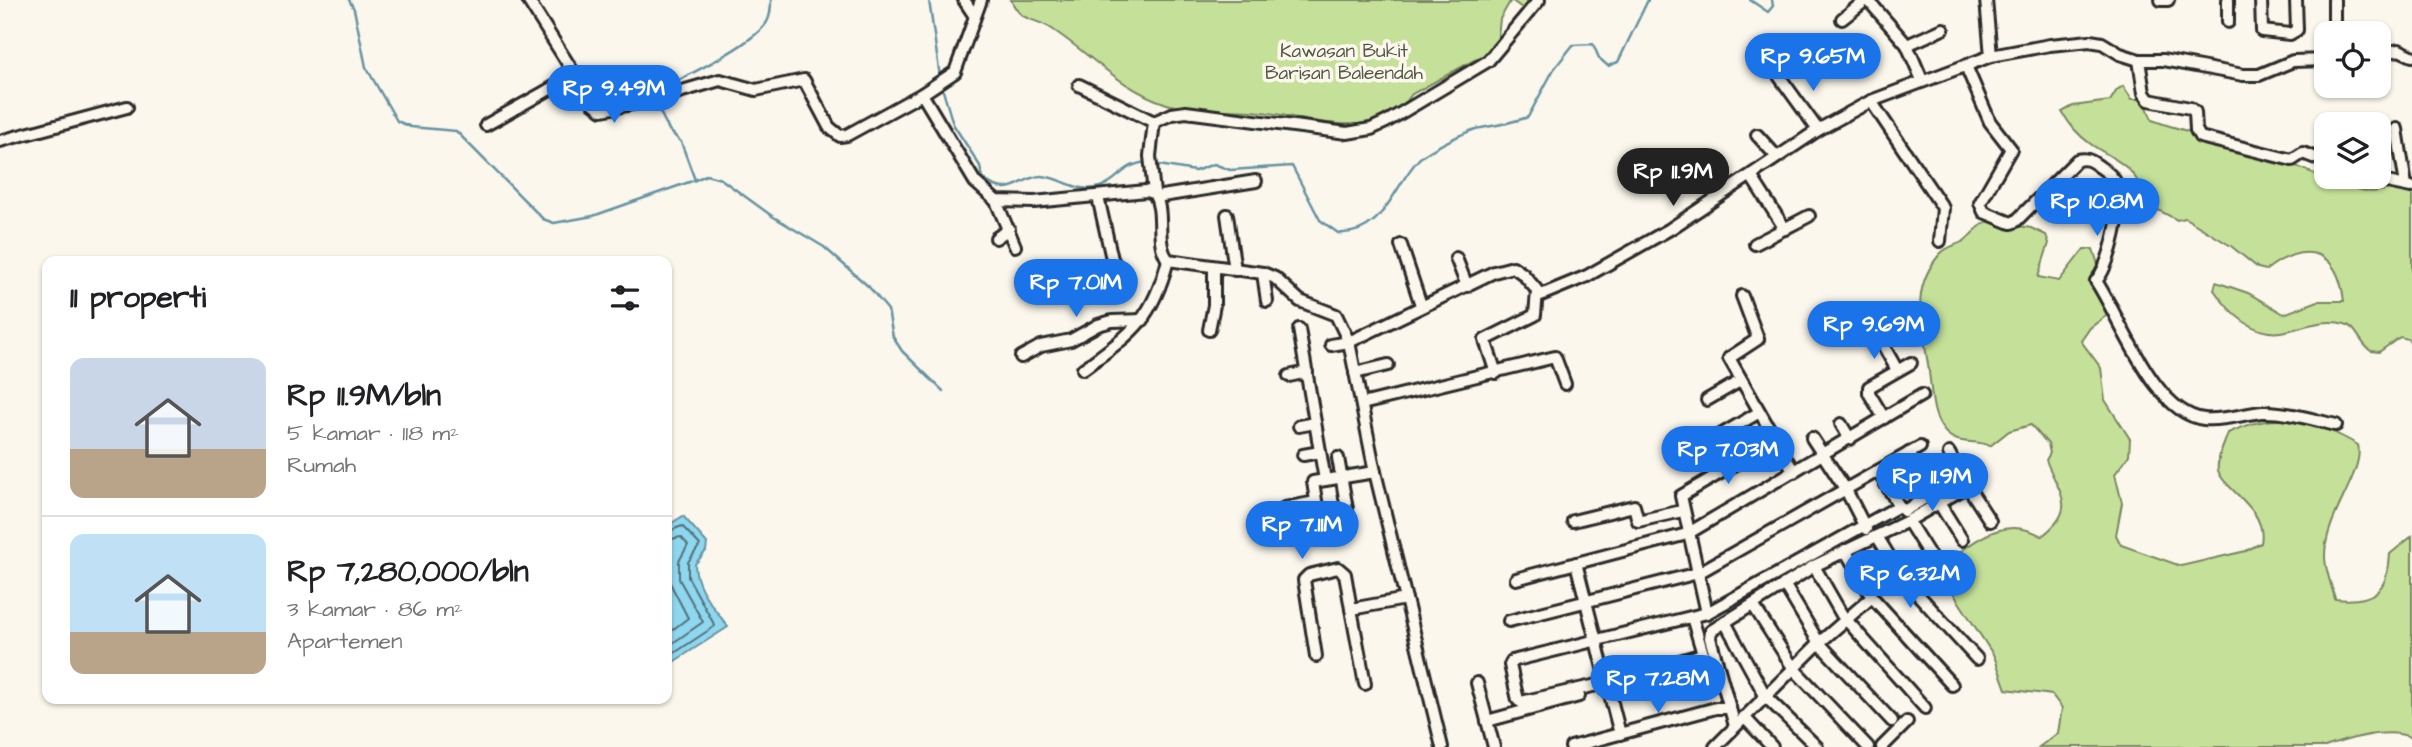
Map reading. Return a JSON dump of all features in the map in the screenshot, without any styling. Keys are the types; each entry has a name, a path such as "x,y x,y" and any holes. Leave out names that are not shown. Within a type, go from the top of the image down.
{"street":[{"path":"528,0 592,102 602,110 648,101 720,80 756,90 804,80 829,127 840,136 847,135 942,83 960,62 981,0"},
{"path":"964,0 974,15"},
{"path":"1154,122 1172,114 1186,113 1347,133 1371,129 1488,61 1539,0"},
{"path":"1842,19 1867,0 1907,45 1922,80"},
{"path":"1986,0 1992,56"},
{"path":"2161,0 2168,0"},
{"path":"2228,0 2228,22"},
{"path":"2261,0 2262,31 2290,34 2297,30 2296,0"},
{"path":"2334,0 2334,21"},
{"path":"1907,45 1943,29"},
{"path":"1331,345 1349,342 1421,305 1494,272 1513,267 1523,274 1541,295 1549,293 1587,276 1671,229 1818,130 1871,101 1992,56 2090,41 2102,43 2120,54 2139,60 2164,60 2259,75 2293,61 2314,61"},
{"path":"2391,52 2399,50 2412,56"},
{"path":"2139,60 2144,93 2149,100 2190,108 2195,112 2196,130 2200,137 2292,160 2302,153 2314,158"},
{"path":"1966,66 1990,122 2011,149 1980,203 1984,212 2011,223 2016,221 2077,160 2091,161 2114,180 2118,193 2115,229 2106,270 2096,281 2114,309 2134,354 2178,411 2206,420 2264,412 2336,425"},
{"path":"485,125 575,75"},
{"path":"1779,76 1818,130"},
{"path":"1079,85 1154,122"},
{"path":"922,94 975,182 996,201 1015,246"},
{"path":"1871,101 1943,208 1940,241"},
{"path":"0,141 127,107"},
{"path":"1083,369 1130,334 1143,320 1154,303 1168,260 1162,249 1161,211 1155,195 1151,160 1154,122"},
{"path":"2391,181 2409,186 2397,129"},
{"path":"1757,135 1777,157"},
{"path":"1751,176 1785,229"},
{"path":"996,201 1098,197 1139,190 1155,195 1256,181"},
{"path":"1098,197 1112,259 1120,273"},
{"path":"1227,215 1235,270"},
{"path":"1755,244 1808,216"},
{"path":"996,238 1009,229"},
{"path":"1401,245 1421,305"},
{"path":"1456,258 1467,286"},
{"path":"1168,260 1263,274 1275,278 1300,301 1336,314 1349,342 1375,471 1442,747"},
{"path":"1209,330 1214,305 1214,268"},
{"path":"1263,274 1267,301"},
{"path":"1496,373 1485,340 1535,315 1537,291"},
{"path":"1742,296 1758,339 1729,358 1794,472"},
{"path":"1021,357 1041,346 1071,340 1098,325 1112,321 1143,320"},
{"path":"1299,329 1325,480"},
{"path":"1878,337 1897,370"},
{"path":"1362,404 1555,357 1565,384"},
{"path":"1884,418 1869,388 1911,363"},
{"path":"1354,373 1388,365"},
{"path":"1289,376 1307,372"},
{"path":"1707,400 1741,381"},
{"path":"1516,579 1688,534 1922,395"},
{"path":"1707,443 1758,413"},
{"path":"1299,426 1315,423"},
{"path":"1841,424 1850,439"},
{"path":"1812,438 1821,456 1846,489 1865,526 1901,576 1978,659"},
{"path":"1707,613 1682,511 1681,496 1775,441"},
{"path":"1509,621 1698,573 1920,447"},
{"path":"1303,455 1320,452"},
{"path":"1909,453 1962,541"},
{"path":"1949,453 1990,520"},
{"path":"1338,458 1347,509"},
{"path":"1319,519 1313,482 1375,471"},
{"path":"1878,471 1904,511 1968,486"},
{"path":"1735,726 1715,658 1711,631 1814,566 1908,521 1961,476"},
{"path":"1284,508 1316,502"},
{"path":"1573,521 1634,506 1638,521 1682,511"},
{"path":"1715,658 1607,685 1521,702 1510,665 1512,661 1596,638 1707,613 1899,506"},
{"path":"1908,521 1933,561"},
{"path":"1845,550 1872,597 1952,685"},
{"path":"1576,563 1622,740"},
{"path":"1814,566 1846,619 1925,708"},
{"path":"1316,656 1304,580 1309,575 1338,568 1345,574 1365,684"},
{"path":"1784,584 1819,643 1892,721"},
{"path":"1719,746 1735,726 1819,643 1872,597"},
{"path":"1351,609 1406,599"},
{"path":"1753,606 1794,669 1868,747"},
{"path":"1487,722 1703,654 1692,617"},
{"path":"1725,622 1766,697 1817,747"},
{"path":"1477,682 1494,747"},
{"path":"1597,747 1716,708 1730,708"},
{"path":"1744,717 1772,747"},
{"path":"1882,747 1908,723"},
{"path":"1571,747 1622,740"}],"green space":[{"name":"Kawasan Bukit Barisan Baleendah","path":"1011,0 1511,0 1500,19 1497,45 1491,51 1412,94 1397,110 1379,120 1338,124 1252,111 1188,109 1151,98 1121,81 1052,29 1019,13"},
{"path":"1511,0 1531,0 1522,8"},
{"path":"2123,86 2132,99 2140,99 2146,104 2152,120 2260,152 2314,173 2314,189 2377,192 2399,187 2412,189 2412,346 2408,339 2400,337 2379,352 2371,351 2353,328 2345,324 2322,323 2275,332 2254,327 2235,315 2214,290 2216,282 2248,293 2284,314 2318,301 2344,301 2341,284 2335,270 2318,255 2295,255 2266,270 2258,268 2231,246 2185,218 2177,220 2145,203 2141,188 2126,167 2085,140 2062,112 2073,106 2110,101"},
{"path":"1988,221 2031,228 2046,235 2049,243 2038,277 2059,281 2084,249 2093,249 2104,283 2119,306 2090,328 2081,341 2101,368 2105,400 2130,439 2129,455 2115,474 2122,503 2116,535 2121,545 2181,566 2246,551 2261,543 2258,520 2218,470 2219,456 2228,433 2262,422 2294,421 2325,429 2358,445 2356,468 2326,542 2326,567 2335,599 2369,597 2382,586 2386,578 2390,554 2412,536 2412,738 2380,733 2325,747 2039,747 2058,733 2062,708 2052,695 2006,689 1994,656 1944,579 1942,565 1977,540 2001,529 2027,530 2042,536 2060,517 2063,509 2063,500 2046,460 2050,453 2048,444 2031,425 2009,431 1990,446 1957,440 1946,433 1937,420 1920,311 1924,282 1942,252 1964,241"}],"water":[{"path":"683,516 707,543 706,551 695,564 698,582 728,627 672,663 672,523"}],"waterway":[{"path":"349,0 354,9 366,67 397,121 411,127 456,131 543,219 554,223 593,216 695,180 681,142 669,130 656,104"},
{"path":"655,97 654,93 715,61 759,31 767,22 771,0"},
{"path":"929,0 940,77"},
{"path":"1153,164 1195,171 1214,164 1230,170 1292,166 1320,220 1338,233 1353,232 1366,227 1386,208 1409,171 1429,152 1475,129 1528,117 1554,69 1573,45 1593,44 1599,58 1608,66 1618,62 1648,0"},
{"path":"1750,0 1768,12 1773,6 1772,0"},
{"path":"941,84 953,124 980,166 982,178 992,185 1008,188 1042,176 1092,189 1107,184 1131,166 1147,162"},
{"path":"695,180 706,175 721,179 772,216 824,247 869,287 888,310 893,337 902,351 943,391"}]}
